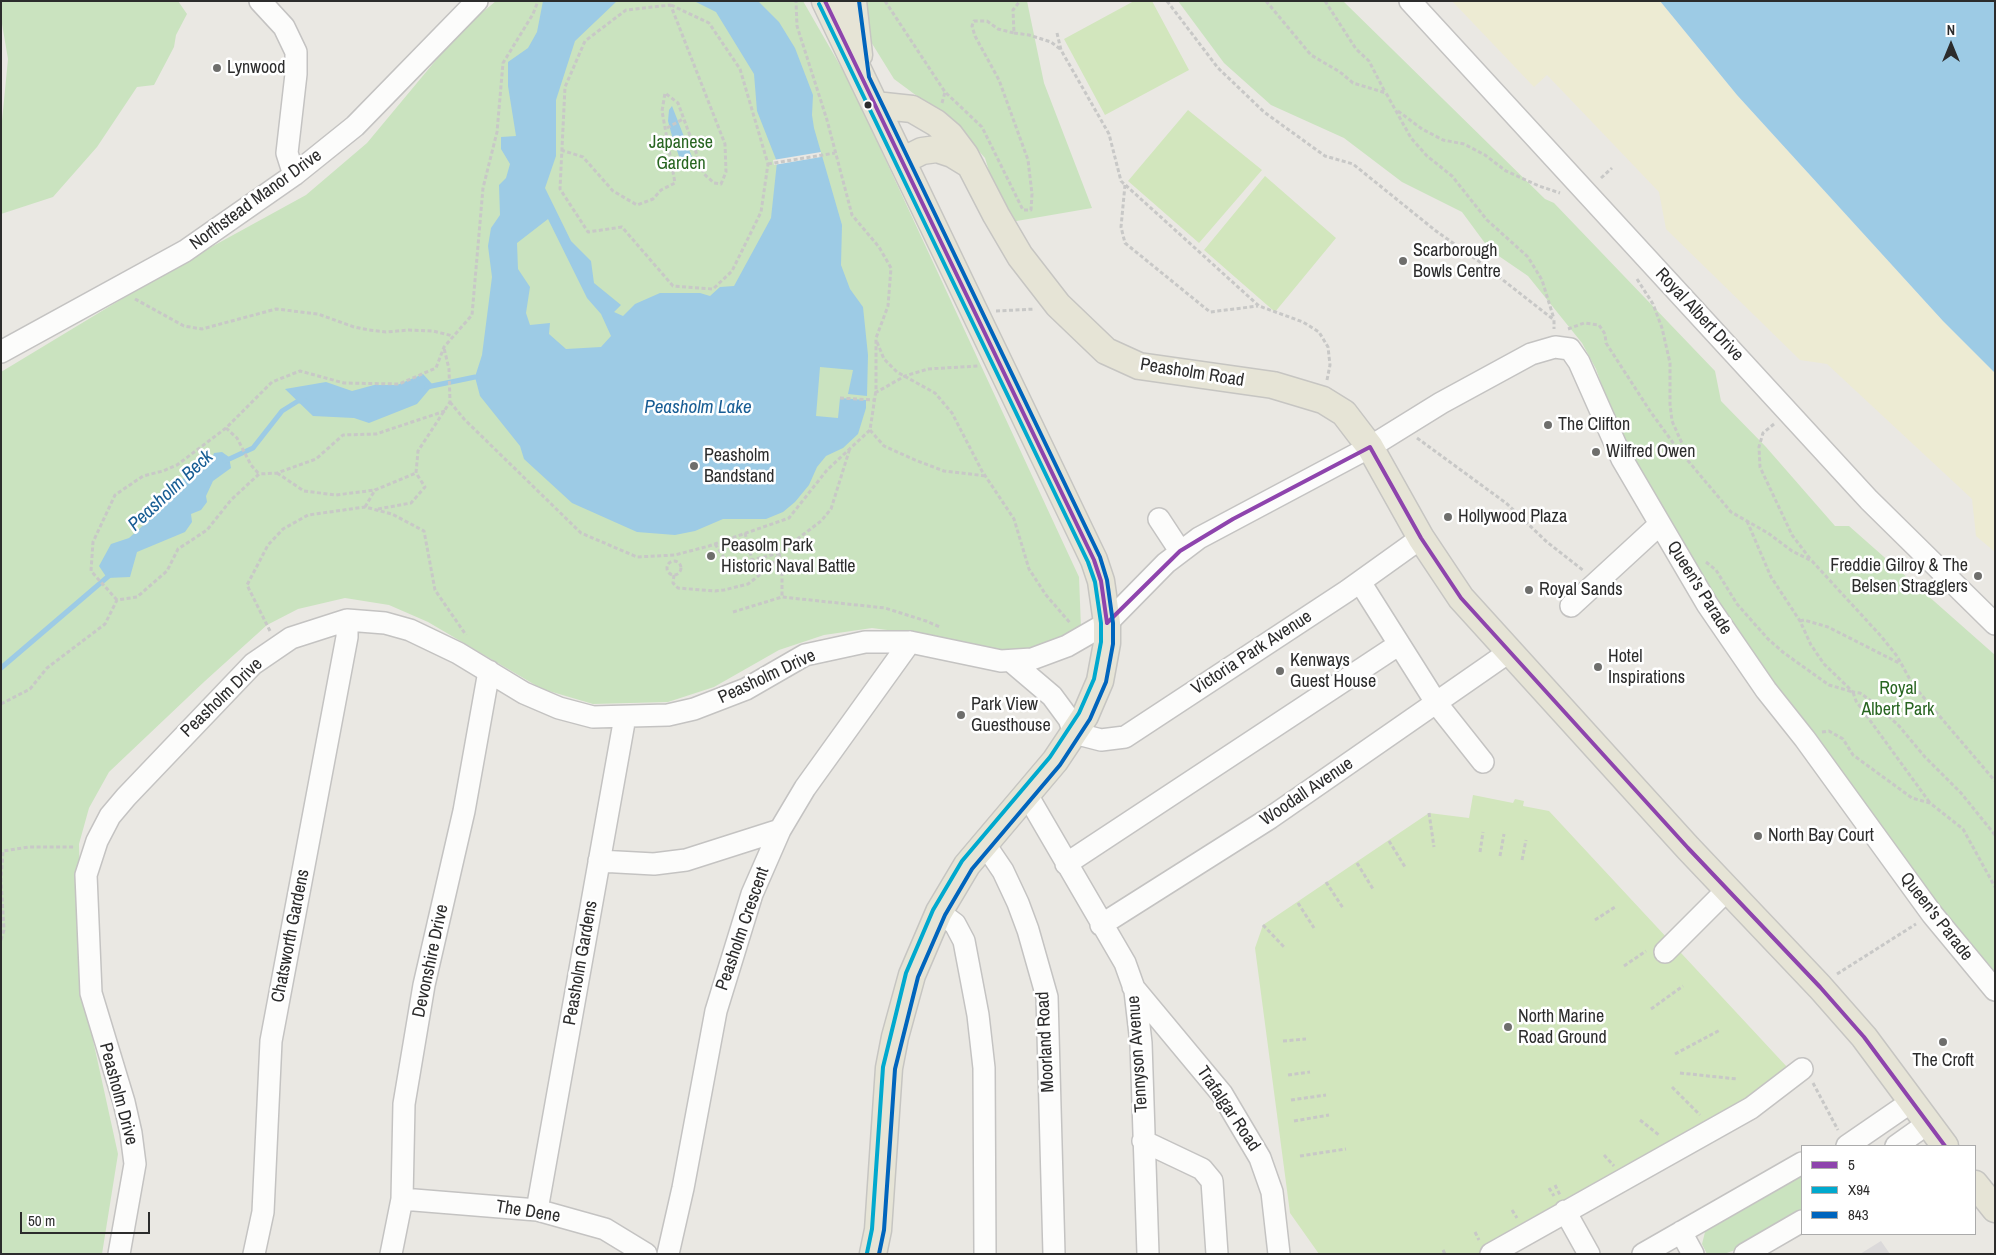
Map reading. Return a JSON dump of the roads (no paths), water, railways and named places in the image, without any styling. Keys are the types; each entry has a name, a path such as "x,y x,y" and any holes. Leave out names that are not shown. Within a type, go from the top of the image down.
{"main road":[{"path":"825,1 998,365 1094,560 1101,581 1107,624 1107,643 1100,681 1089,708 1055,761 984,843 962,873 940,912 912,975 895,1037 889,1068 879,1250"},
{"path":"853,1 863,79"},
{"name":"Peasholm Road","path":"875,105 903,107 925,116 950,135 971,166 1020,256 1058,305 1106,351 1139,366 1273,385 1323,400 1344,413 1370,447 1421,538 1461,598 1727,890 1820,987 1864,1037 1944,1145"},
{"path":"902,161 922,150 937,149 952,154 971,166"},
{"path":"1976,1185 1995,1209"}],"street":[{"path":"260,1 284,27 296,52 296,74 287,153 294,175"},
{"name":"Northstead Manor Drive","path":"1,352 185,251 294,175 355,126 477,1"},
{"name":"Royal Albert Drive","path":"1410,1 1869,500 1995,624"},
{"name":"Queen's Parade","path":"1370,447 1554,341 1570,349 1579,362 1622,459 1697,588 1766,690 1805,739 1932,914 1995,990"},
{"name":"Peasholm Drive","path":"119,1254 135,1164 132,1133 91,993 86,875 95,847 110,816 126,797 253,664 291,638 347,620 384,623 410,630 458,653 524,693 559,708 593,717 668,715 694,708 746,690 786,664 822,651 865,642 910,642 1012,662 1051,653 1107,624 1180,551 1233,519 1370,447"},
{"path":"1159,519 1180,551"},
{"path":"1571,606 1659,525"},
{"name":"Victoria Park Avenue","path":"1074,733 1101,740 1125,737 1360,582 1421,538"},
{"path":"1360,582 1437,704 1483,762"},
{"name":"Chatsworth Gardens","path":"254,1254 264,1212 271,1040 347,637 347,620"},
{"name":"Peasholm Crescent","path":"668,1254 683,1188 716,1011 742,922 780,830 805,788 910,642"},
{"path":"1066,864 1398,644"},
{"name":"Woodall Avenue","path":"1101,925 1270,818 1437,704 1509,652"},
{"name":"Peasholm Drive","path":"1012,662 1052,696 1069,720 1074,733"},
{"name":"Devonshire Drive","path":"391,1254 402,1199 404,1104 424,985 464,811 489,671"},
{"name":"Peasholm Gardens","path":"537,1210 625,717"},
{"name":"Tennyson Avenue","path":"1026,793 1101,925 1125,963 1135,991 1141,1043 1148,1254"},
{"path":"599,861 654,864 686,860 780,830"},
{"name":"Moorland Road","path":"984,843 1003,871 1018,903 1028,930 1046,997 1054,1254"},
{"path":"1657,950 1727,890"},
{"path":"940,912 955,924 964,941 978,1015 984,1068 985,1254"},
{"name":"Trafalgar Road","path":"1132,986 1222,1094 1260,1158 1272,1192 1279,1254"},
{"path":"1491,1254 1751,1108 1802,1069"},
{"path":"1849,1145 1911,1102"},
{"path":"1897,1145 1927,1124"},
{"path":"1143,1140 1202,1169 1212,1181 1217,1254"},
{"path":"1643,1254 1801,1164"},
{"name":"The Dene","path":"402,1199 537,1210 605,1229 646,1254"},
{"path":"1565,1212 1590,1254"},
{"path":"1745,1254 1801,1222"},
{"path":"1681,1232 1693,1254"}],"water":[{"name":"Peasholm Lake","path":"543,1 617,1 575,41 556,100 556,156 545,188 571,241 591,261 594,283 621,305 614,312 623,316 635,304 660,293 700,293 710,296 720,287 734,286 771,218 777,162 757,111 754,74 716,12 694,1 758,1 779,22 795,48 813,95 812,115 814,128 842,225 841,265 850,289 863,307 868,355 867,396 848,394 853,370 820,367 816,416 838,418 840,398 866,400 866,408 858,434 843,448 826,456 817,467 809,485 795,502 783,512 766,519 723,519 695,531 675,535 637,532 572,503 524,459 520,446 480,396 475,377 482,355 492,277 488,246 491,228 500,215 499,185 506,178 510,164 501,149 501,137 516,136 508,86 508,62 528,48 537,32","holes":["548,219 587,298 601,314 611,336 601,347 566,349 549,334 550,323 530,325 526,313 530,287 518,269 517,243"]},
{"path":"1660,1 1995,1 1995,373 1943,321 1737,95"},
{"path":"672,106 692,157 690,168 683,168 672,136 668,121 669,110"},
{"path":"423,374 433,385 417,404 369,423 354,418 313,416 285,389 326,382 352,391 374,385 397,385"},
{"path":"222,452 229,457 231,468 213,481 206,496 207,502 201,510 191,514 192,522 185,532 137,552 130,577 107,578 99,566 111,544 129,538 147,522 180,479 188,478 190,472 204,461 212,458 214,453"}],"waterway":[{"name":"Peasholm Beck","path":"427,387 475,377"},
{"name":"Peasholm Beck","path":"225,461 253,448 282,411 298,401 305,401"},
{"name":"Peasholm Beck","path":"1,668 111,574"}],"place":[{"name":"Lynwood","path":"217,68"},
{"name":"Scarborough Bowls Centre","path":"1403,261"},
{"name":"The Clifton","path":"1548,425"},
{"name":"Wilfred Owen","path":"1596,452"},
{"name":"Peasholm Bandstand","path":"694,466"},
{"name":"Hollywood Plaza","path":"1448,517"},
{"name":"Peasolm Park Historic Naval Battle","path":"711,556"},
{"name":"Freddie Gilroy & The Belsen Stragglers","path":"1978,576"},
{"name":"Royal Sands","path":"1529,590"},
{"name":"Hotel Inspirations","path":"1598,667"},
{"name":"Kenways Guest House","path":"1280,671"},
{"name":"Park View Guesthouse","path":"961,715"},
{"name":"North Bay Court","path":"1758,836"},
{"name":"North Marine Road Ground","path":"1508,1027"},
{"name":"The Croft","path":"1943,1042"}],"park label":[{"name":"Japanese Garden","path":"681,153"},
{"name":"Royal Albert Park","path":"1898,700"}]}
